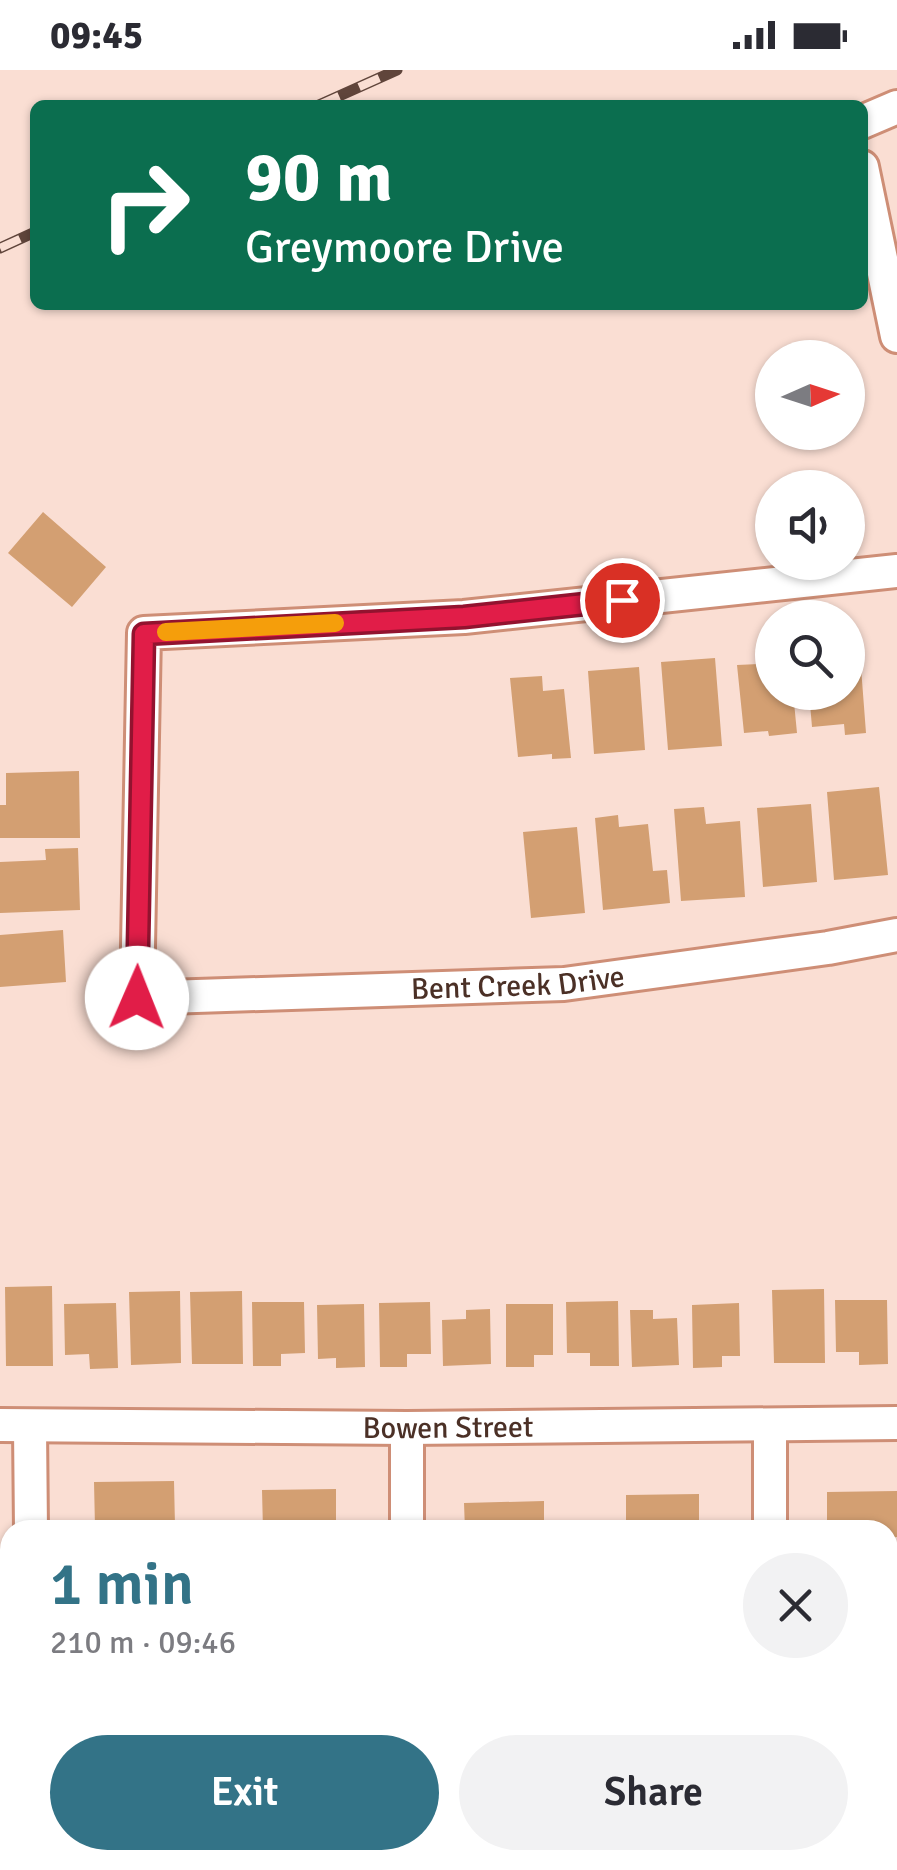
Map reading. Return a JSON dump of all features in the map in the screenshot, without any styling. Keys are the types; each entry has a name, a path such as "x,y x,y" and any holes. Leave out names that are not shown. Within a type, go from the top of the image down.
{"street":[{"path":"868,119 897,107"},
{"path":"868,195 896,328"},
{"name":"Bent Creek Drive","path":"897,571 464,617 144,634 137,998 564,984 897,935"},
{"name":"Bowen Street","path":"15,1426 407,1428 897,1423"},
{"path":"770,1425 770,1520"},
{"path":"15,1426 29,1520"},
{"path":"407,1428 407,1520"}],"building":[{"path":"43,512 106,567 72,607 8,553"},
{"path":"715,658 722,746 668,750 661,662"},
{"path":"755,664 755,710 795,710 797,733 744,733 737,665"},
{"path":"639,667 645,750 594,754 588,671"},
{"path":"542,676 543,691 564,689 571,758 552,759 552,754 518,757 510,678"},
{"path":"811,710 864,710 866,733 845,735 844,724 812,727"},
{"path":"79,771 80,838 0,838 0,805 6,805 6,773"},
{"path":"879,787 888,875 834,880 827,792"},
{"path":"811,804 817,882 763,887 757,808"},
{"path":"704,807 706,824 740,821 745,897 681,901 674,809"},
{"path":"618,815 619,827 648,824 653,871 667,870 670,903 603,910 595,818"},
{"path":"577,827 585,913 531,918 523,832"},
{"path":"78,848 80,910 0,913 0,862 46,860 45,849"},
{"path":"63,930 66,982 0,987 0,935"},
{"path":"52,1286 53,1366 6,1366 5,1287"},
{"path":"824,1289 825,1363 774,1363 772,1290"},
{"path":"180,1291 181,1363 131,1365 129,1292"},
{"path":"242,1291 243,1364 192,1364 190,1292"},
{"path":"835,1300 887,1300 888,1364 859,1365 859,1352 836,1352"},
{"path":"618,1301 619,1366 590,1366 590,1353 567,1353 566,1302"},
{"path":"252,1302 304,1302 305,1353 281,1354 281,1366 253,1366"},
{"path":"430,1302 431,1354 407,1354 407,1367 380,1367 379,1303"},
{"path":"116,1303 118,1368 90,1369 89,1354 65,1355 64,1304"},
{"path":"739,1303 740,1356 722,1356 722,1367 693,1368 692,1305"},
{"path":"364,1304 365,1367 336,1368 336,1358 318,1359 317,1305"},
{"path":"506,1304 553,1304 553,1355 534,1355 534,1367 506,1367"},
{"path":"490,1309 491,1364 443,1366 442,1320 466,1319 466,1310"},
{"path":"630,1310 653,1310 653,1319 677,1318 679,1365 632,1367"},
{"path":"174,1481 175,1520 95,1520 94,1482"},
{"path":"336,1489 336,1520 263,1520 262,1490"},
{"path":"897,1491 897,1520 827,1520 827,1492"},
{"path":"699,1494 699,1520 626,1520 626,1495"},
{"path":"544,1501 544,1520 465,1520 464,1503"}],"railway":[{"path":"330,100 397,70"},
{"path":"0,248 30,234"}],"slow traffic":[{"path":"166,632 335,623"}],"route":[{"path":"137,998 144,634 464,617 622,600"}]}
